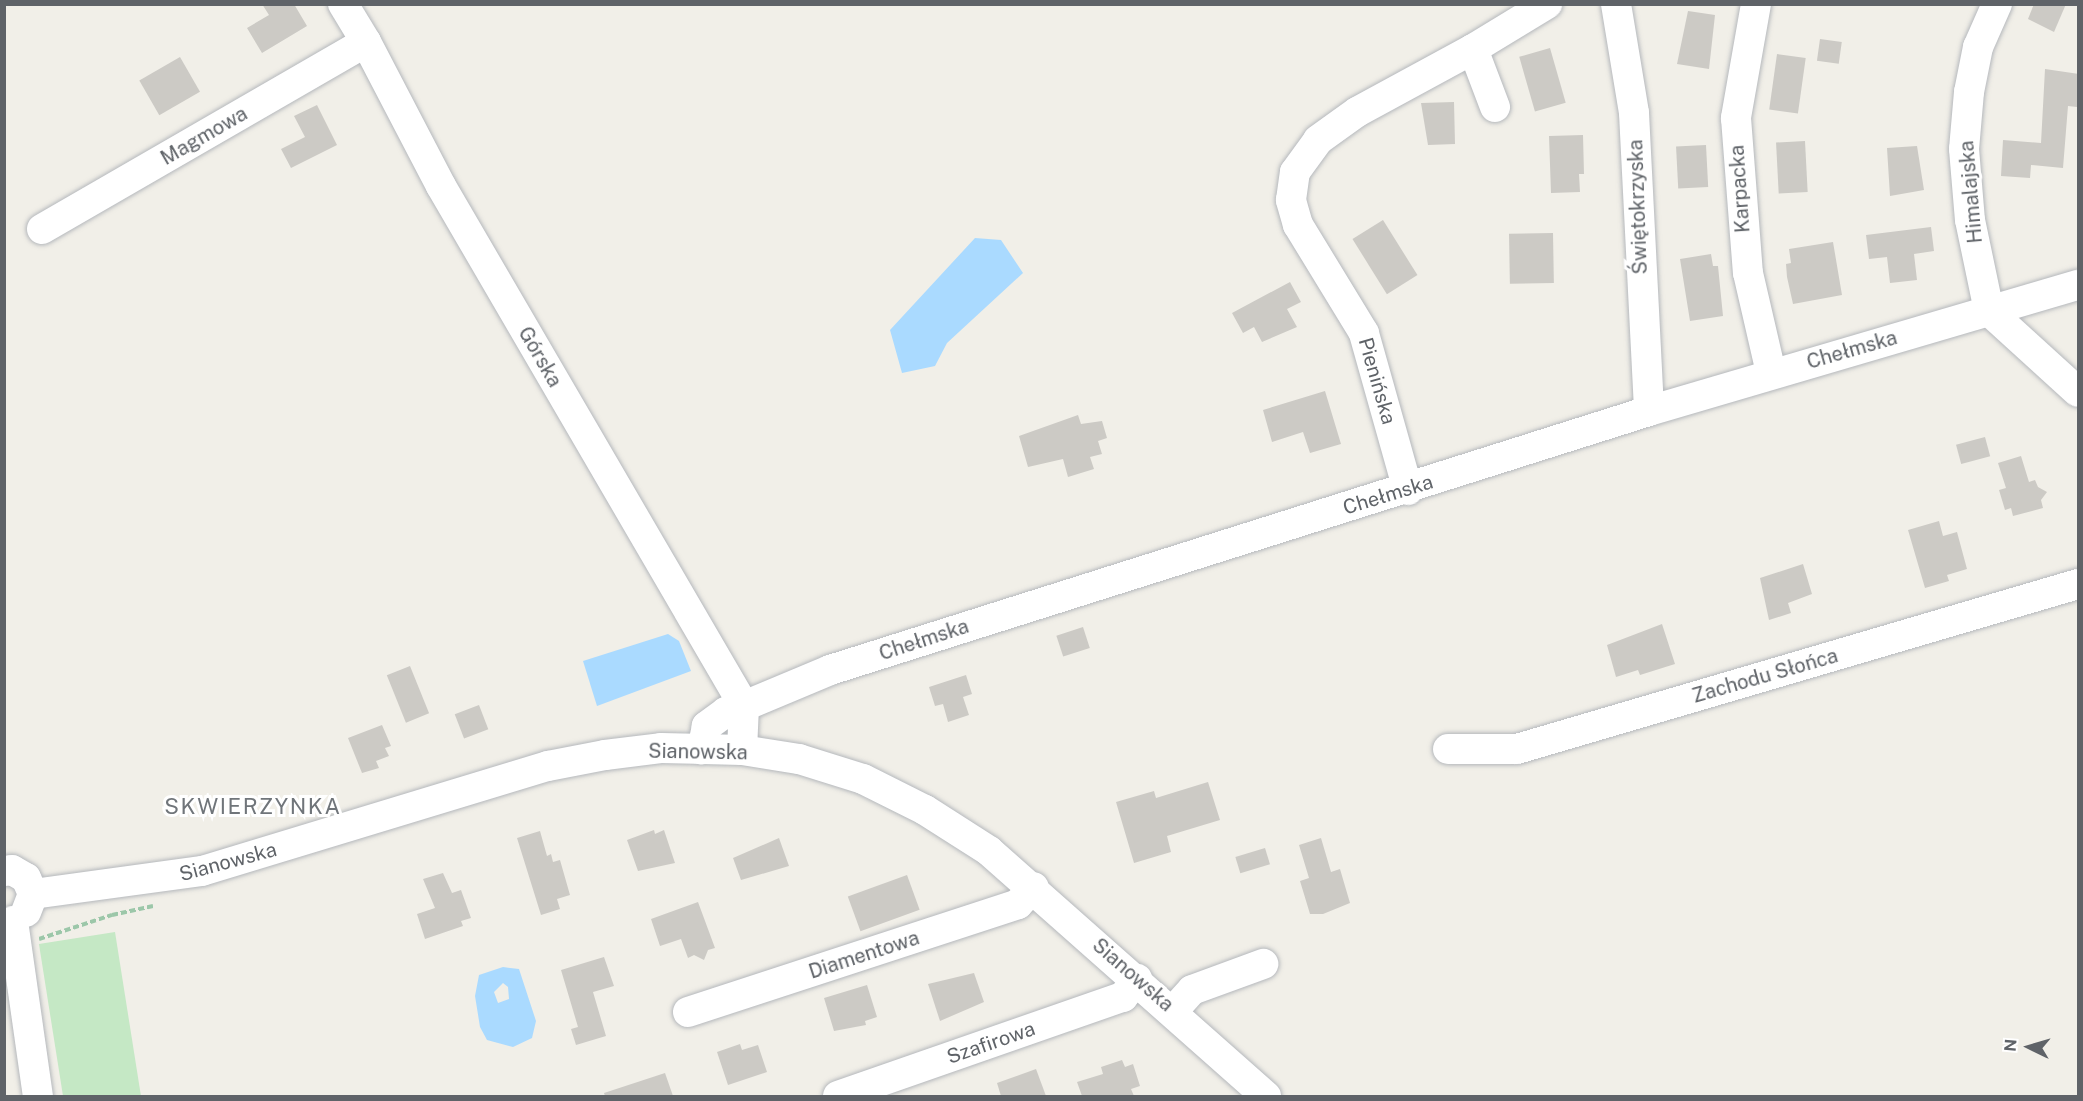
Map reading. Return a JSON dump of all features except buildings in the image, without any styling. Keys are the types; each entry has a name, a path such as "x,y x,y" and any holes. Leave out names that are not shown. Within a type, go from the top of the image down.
{"street":[{"name":"Górska","path":"343,4 366,42 441,186 744,706"},
{"path":"1495,107 1473,49 1547,4"},
{"name":"Świętokrzyska","path":"1616,4 1634,113 1648,411"},
{"name":"Karpacka","path":"1756,4 1736,118 1748,273 1771,373"},
{"name":"Himalajska","path":"1989,311 1970,220 1964,149 1969,92 1978,47 1997,4"},
{"name":"Magmowa","path":"42,229 366,42"},
{"name":"Pienińska","path":"1408,490 1364,333 1298,225 1291,200 1295,172 1318,140 1357,112 1473,49"},
{"name":"Chełmska","path":"702,749 707,726 726,712 831,670 1408,490 1771,373 2079,285"},
{"path":"1989,311 2079,392"},
{"name":"Zachodu Słońca","path":"1448,749 1517,749 2079,584"},
{"path":"742,750 744,706"},
{"name":"Sianowska","path":"33,894 202,871 548,766 650,749 742,750 799,759 863,779 925,810 989,851 1034,887 1173,1011 1250,1091"},
{"path":"4,871 12,870 26,878 33,894 27,911 12,929 38,1096"},
{"name":"Diamentowa","path":"688,1012 1018,904 1034,887"},
{"path":"1173,1011 1192,990 1263,964"},
{"name":"Szafirowa","path":"838,1096 1123,996 1137,979"}],"path":[{"path":"12,929 112,915 157,905"}],"green space":[{"path":"115,932 141,1096 63,1096 39,944"}],"water":[{"path":"975,238 1001,240 1023,273 947,343 935,366 902,373 890,330"},
{"path":"668,634 679,641 691,671 597,706 583,661"},
{"path":"503,967 519,969 536,1021 532,1038 513,1047 487,1040 480,1027 475,996 479,975","holes":["503,983 508,987 509,999 498,1003 494,992"]}],"district":[{"name":"SKWIERZYNKA","path":"253,807"}]}
